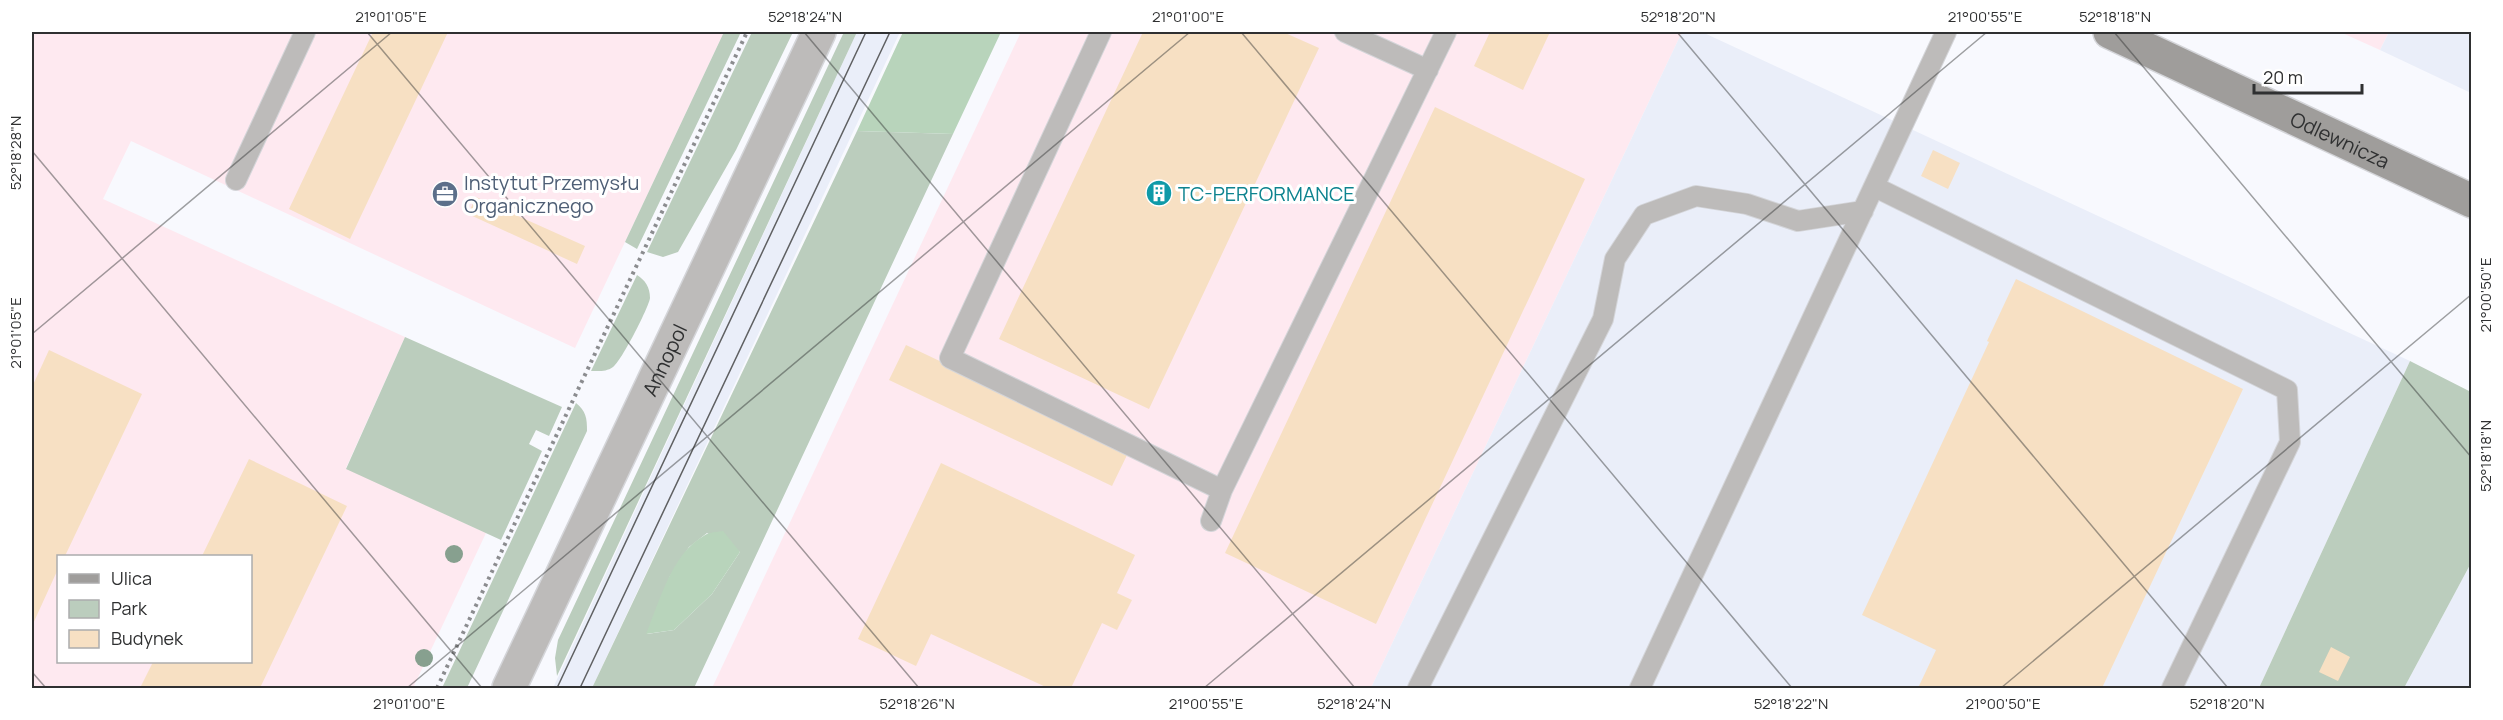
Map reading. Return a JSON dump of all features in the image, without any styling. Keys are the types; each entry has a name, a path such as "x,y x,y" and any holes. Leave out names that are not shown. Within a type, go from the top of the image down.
{"street":[{"name":"Annopol","path":"509,688 819,32"},
{"name":"Odlewnicza","path":"2110,32 2472,201"}],"lane":[{"path":"236,180 305,32"},
{"path":"1101,32 950,358 1222,490"},
{"path":"1345,32 1428,70"},
{"path":"1211,521 1222,490 1446,32"},
{"path":"1640,688 1946,32"},
{"path":"1875,187 2288,390 2290,442 2172,688"},
{"path":"1418,688 1604,319 1615,259 1644,215 1696,196 1747,204 1798,221 1863,211"}],"path":[{"path":"437,688 747,32"}],"shaded area":[{"path":"32,32 724,32 575,348 131,141 103,199 405,337 346,468 486,533 413,688 32,688"},
{"path":"857,32 900,32 592,688 553,688"},
{"path":"1021,32 1682,32 1371,688 712,688"},
{"path":"1682,32 1702,32 2410,361 2259,688 1371,688"},
{"path":"2340,32 2389,32 2380,50"},
{"path":"2389,32 2471,32 2471,93 2380,50"},
{"path":"2471,563 2471,688 2404,688 2412,673"}],"green space":[{"path":"724,32 741,32 637,249 625,242"},
{"path":"752,32 793,32 736,150 678,252 663,257 647,252"},
{"path":"844,32 857,32 557,676 555,658 558,640"},
{"path":"903,32 1001,32 953,134 857,131"},
{"path":"857,131 953,134 694,688 592,688","holes":["707,533 740,552 712,594 674,630 647,634 670,576 689,547"]},
{"path":"637,275 647,284 650,294 640,322 613,367 591,371"},
{"path":"405,337 562,407 549,436 536,430 529,444 542,451 501,540 346,469"},
{"path":"2410,361 2471,392 2471,563 2404,688 2259,688"},
{"path":"576,403 585,415 587,431 467,688 442,688"},
{"path":"723,531 740,552 712,594 674,630 646,634 668,579 683,554 705,535"}],"building":[{"path":"373,32 448,32 350,239 289,209"},
{"name":"TC-PERFORMANCE","path":"1143,32 1283,32 1319,48 1149,409 999,339"},
{"path":"1490,32 1550,32 1523,90 1474,66"},
{"path":"1435,107 1585,179 1376,624 1225,553"},
{"path":"1933,150 1960,163 1948,189 1921,176"},
{"path":"476,197 585,246 577,264 468,214"},
{"path":"2016,279 2243,389 2102,688 1918,688 1936,650 1862,615"},
{"path":"906,345 1129,451 1112,486 889,380"},
{"path":"49,350 142,394 65,555 57,555 57,571 32,626 32,387"},
{"path":"249,459 347,506 260,688 140,688 152,663 252,663 252,555 202,555"},
{"path":"941,463 1135,555 1117,593 1132,600 1117,630 1102,623 1071,688 1048,688 931,634 916,666 858,639"},
{"path":"2331,647 2350,657 2338,681 2319,672"}],"tram line":[{"path":"557,688 866,32"},
{"path":"580,688 890,32"}],"place":[{"name":"TC-PERFORMANCE","path":"1159,193"},
{"name":"Instytut Przemysłu Organicznego","path":"445,194"}]}
